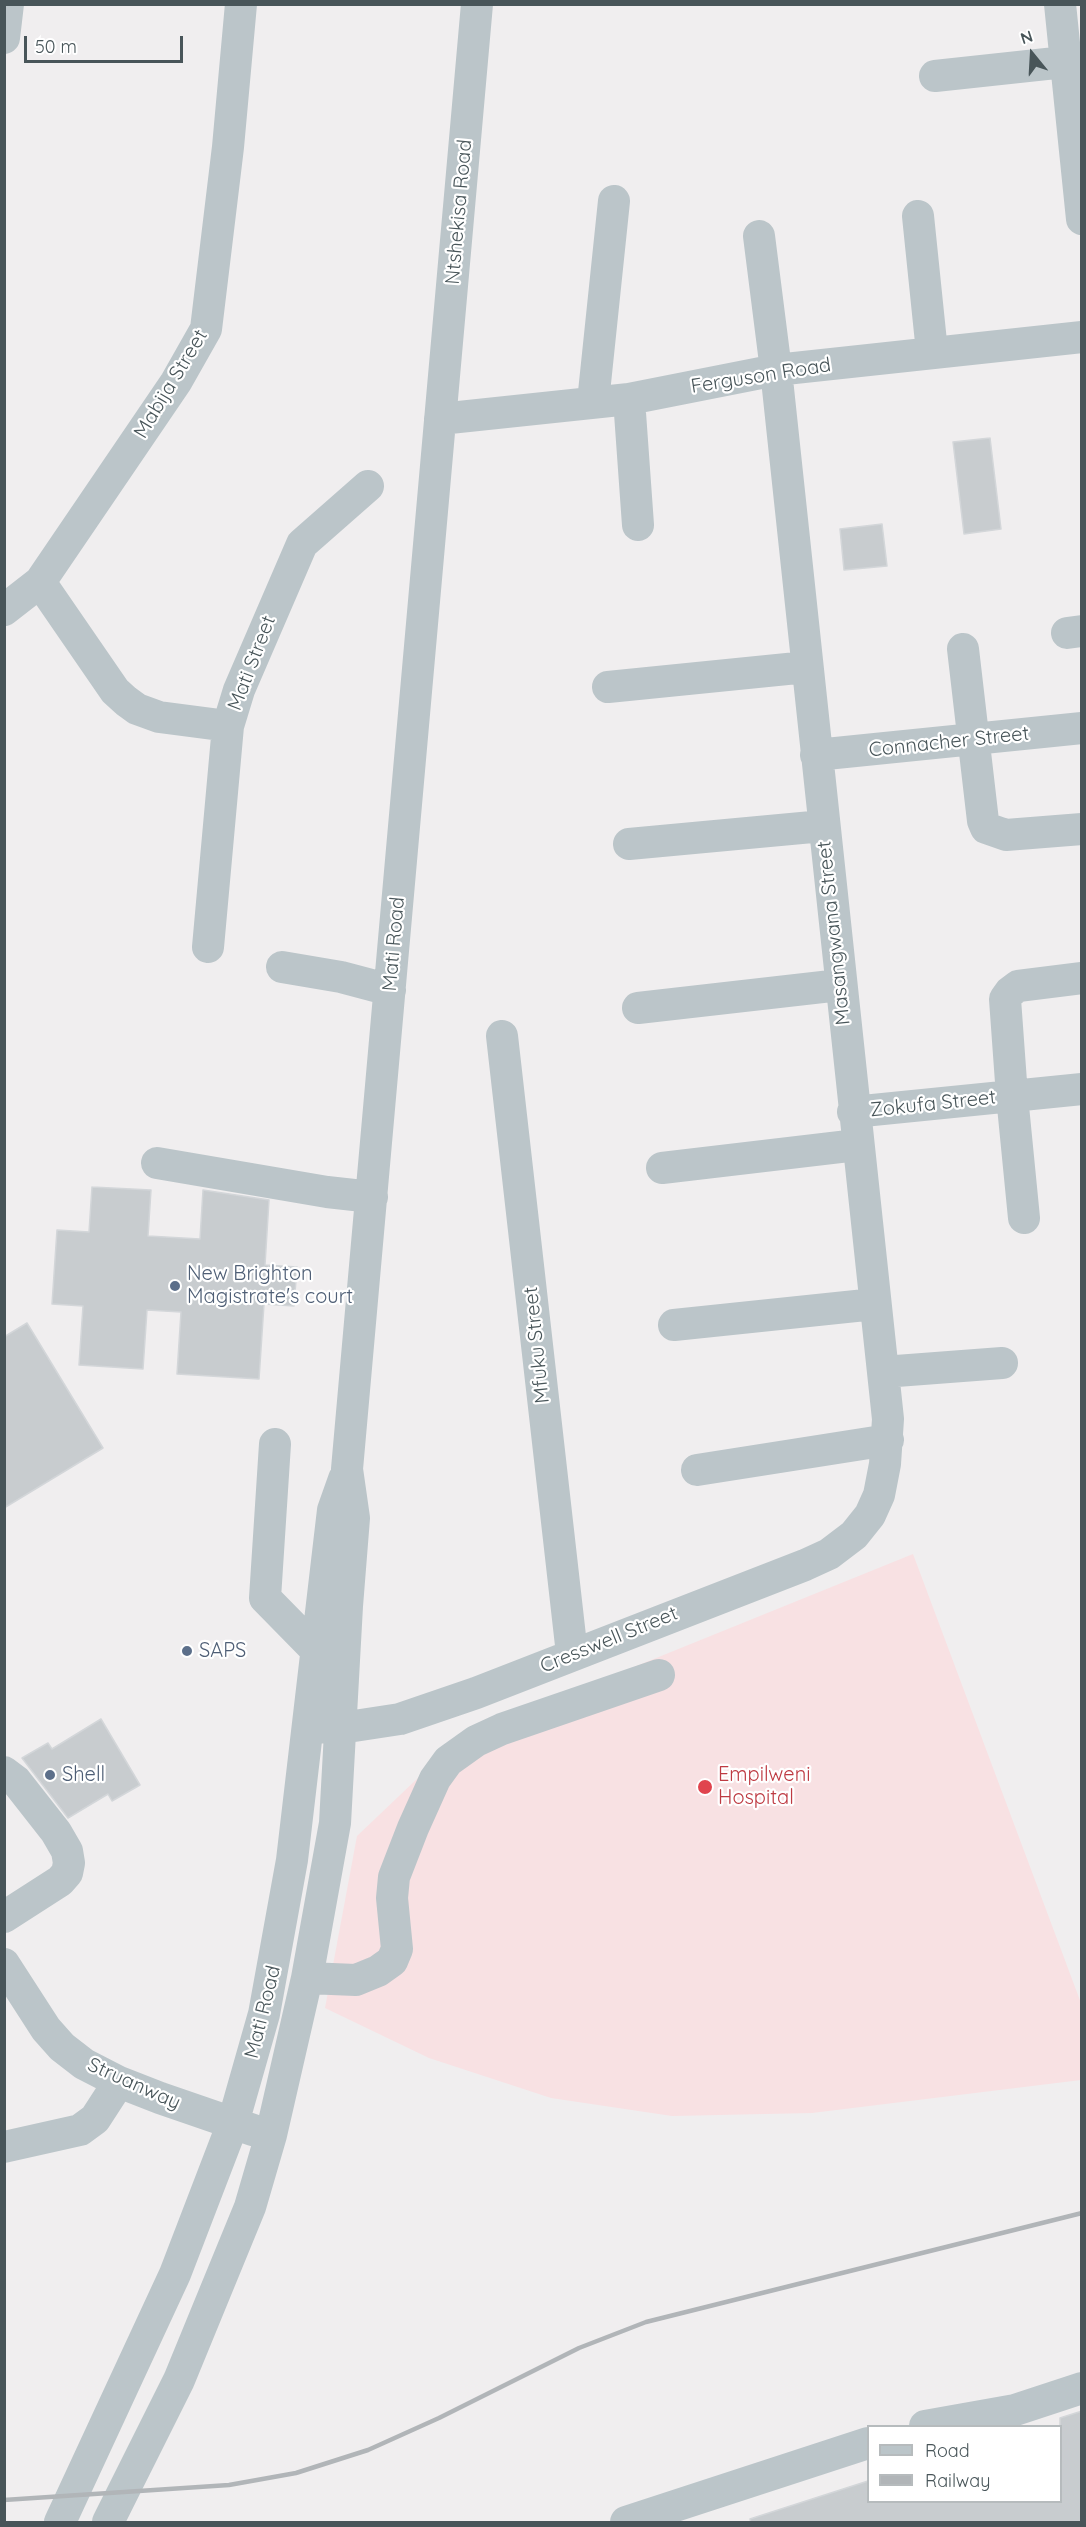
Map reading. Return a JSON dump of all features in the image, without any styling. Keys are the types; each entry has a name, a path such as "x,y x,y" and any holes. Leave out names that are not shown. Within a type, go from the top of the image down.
{"street":[{"path":"4,38 8,4"},
{"name":"Mabija Street","path":"4,610 40,582 176,382 206,329 227,159 241,4"},
{"name":"Ntshekisa Road","path":"440,419 477,4"},
{"path":"1067,13 1065,62 1082,219"},
{"path":"935,76 1065,62"},
{"path":"593,402 614,201"},
{"path":"918,216 932,352"},
{"name":"Masangwana Street","path":"759,236 776,370 853,1112 888,1419 888,1440 879,1495"},
{"name":"Ferguson Road","path":"440,419 629,399 776,370 1082,338"},
{"path":"629,399 638,525"},
{"name":"Mati Road","path":"60,2523 175,2274 233,2123 264,2014 275,1964 292,1860 309,1727 328,1633 333,1510 347,1469 440,419"},
{"name":"Mati Street","path":"208,947 228,726 239,690 302,544 368,486"},
{"path":"40,582 115,691 126,702 137,709 159,717 228,726"},
{"path":"963,649 983,821 986,828 1006,835 1082,829"},
{"path":"608,687 807,667"},
{"name":"Connacher Street","path":"816,755 1082,728"},
{"path":"629,844 823,826"},
{"path":"282,967 390,990"},
{"name":"Zokufa Street","path":"1024,1218 1005,999 1018,986 1082,978"},
{"path":"638,1008 840,985"},
{"name":"Mfuku Street","path":"502,1036 572,1654"},
{"name":"Zokufa Street","path":"853,1112 1082,1089"},
{"path":"662,1167 857,1145"},
{"path":"157,1163 327,1192 372,1197"},
{"path":"674,1325 875,1304"},
{"path":"883,1372 1002,1364"},
{"path":"697,1470 888,1440"},
{"path":"275,1444 265,1592 267,1602 284,1618 328,1633"},
{"name":"Cresswell Street","path":"309,1727 341,1728 400,1719 476,1693 830,1554 855,1535 870,1515 879,1495"},
{"name":"Mati Road","path":"108,2523 179,2380 219,2288 250,2207 271,2136 307,1978 335,1824 341,1728 328,1633"},
{"path":"307,1978 356,1980 378,1971 392,1961 397,1949 392,1898 394,1877 435,1779 448,1761 476,1741 502,1729 659,1675"},
{"path":"4,1772 16,1781 56,1832 67,1851 69,1863 67,1873 60,1881 4,1917"},
{"name":"Struanway","path":"4,1964 38,2018 62,2047 84,2064 118,2082 271,2136"},
{"path":"4,2147 80,2130 95,2119 118,2082"},
{"path":"936,2425 1015,2410 1082,2388"},
{"path":"626,2523 867,2443"}],"shaded area":[{"name":"Empilweni Hospital","path":"913,1554 1081,2003 1081,2080 812,2113 672,2116 551,2098 429,2058 325,2008 357,1836 461,1737"}],"building":[{"path":"990,438 1001,529 964,534 953,442"},
{"path":"882,524 887,566 844,570 840,529"},
{"name":"New Brighton Magistrate's court","path":"92,1187 151,1190 148,1236 200,1239 203,1190 269,1200 265,1265 297,1267 294,1306 264,1304 259,1379 177,1374 181,1312 147,1310 143,1369 79,1365 83,1306 52,1304 57,1230 89,1232"},
{"path":"27,1323 103,1448 4,1508 4,1337"},
{"path":"101,1719 140,1785 112,1801 108,1794 68,1818 22,1758 48,1743 52,1749"},
{"path":"1082,2411 1082,2523 751,2523 750,2519 867,2481 867,2503 1062,2503 1062,2425 1060,2425 1060,2418"}],"railway":[{"path":"4,2500 229,2485 296,2473 368,2450 439,2418 579,2348 646,2322 1082,2213"}],"place":[{"name":"New Brighton Magistrate's court","path":"175,1286"},
{"name":"SAPS","path":"187,1651"},
{"name":"Shell","path":"50,1775"},
{"name":"Empilweni Hospital","path":"705,1787"}]}
